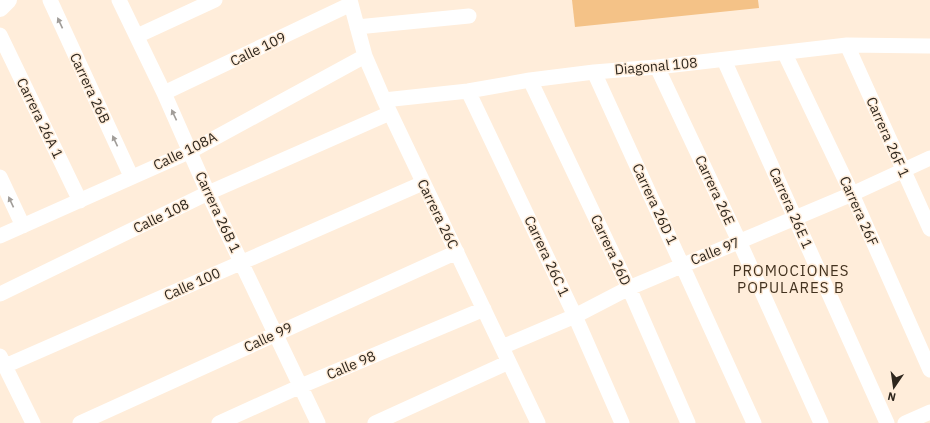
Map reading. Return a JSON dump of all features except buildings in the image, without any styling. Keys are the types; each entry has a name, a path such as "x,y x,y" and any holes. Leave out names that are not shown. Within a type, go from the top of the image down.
{"street":[{"path":"0,8 8,0"},
{"name":"Carrera 26B","path":"50,0 131,176"},
{"name":"Carrera 26B 1","path":"119,0 191,151 208,193 318,423"},
{"path":"137,36 215,0"},
{"name":"Carrera 26C","path":"350,2 364,56 509,362 534,422"},
{"name":"Calle 109","path":"164,93 350,2"},
{"path":"357,28 469,16"},
{"name":"Carrera 26A 1","path":"0,35 80,201"},
{"name":"Diagonal 108","path":"387,107 530,80 594,72 785,54 847,45 930,44"},
{"name":"Carrera 26F 1","path":"847,45 930,229"},
{"name":"Carrera 26F","path":"785,54 852,194 930,370"},
{"name":"Calle 108A","path":"0,236 80,201 131,176 191,151 364,56"},
{"name":"Carrera 26E 1","path":"724,60 887,423"},
{"name":"Carrera 26E","path":"657,67 739,242 821,423"},
{"name":"Carrera 26D 1","path":"594,72 683,264 754,423"},
{"name":"Carrera 26D","path":"530,80 629,288 688,423"},
{"name":"Carrera 26C 1","path":"468,91 575,316 622,423"},
{"name":"Calle 108","path":"0,294 387,107"},
{"name":"Calle 97","path":"502,347 575,316 629,288 683,264 852,194 930,158"},
{"path":"0,177 23,226"},
{"name":"Calle 100","path":"2,361 241,262 423,183"},
{"name":"Calle 99","path":"80,423 456,252"},
{"name":"Calle 98","path":"219,423 301,386 484,309"},
{"path":"2,361 33,423"},
{"path":"375,423 509,362"},
{"path":"905,423 930,412"}],"shaded area":[{"path":"572,0 758,0 759,8 575,27"}],"district":[{"name":"PROMOCIONES POPULARES B","path":"791,280"}]}
